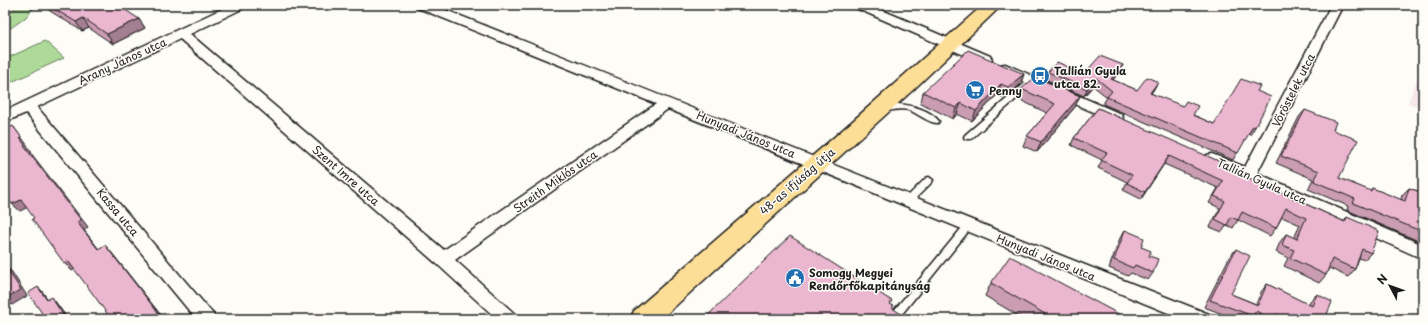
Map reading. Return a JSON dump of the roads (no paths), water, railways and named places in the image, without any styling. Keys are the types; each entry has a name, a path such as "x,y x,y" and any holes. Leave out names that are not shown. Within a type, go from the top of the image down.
{"main road":[{"name":"48-as ifjúság útja","path":"643,319 993,5"}],"street":[{"name":"Arany János utca","path":"5,117 240,5"},
{"name":"Hunyadi János utca","path":"422,5 1199,318"},
{"path":"860,5 1126,121"},
{"name":"Vöröstelek utca","path":"1248,175 1337,5"},
{"name":"Szent Imre utca","path":"181,33 443,259 509,319"},
{"name":"Streith Miklós utca","path":"443,259 667,103"},
{"name":"Kassa utca","path":"28,106 208,319"},
{"name":"Tallián Gyula utca","path":"1198,153 1423,252"}],"lane":[{"path":"968,137 1033,80"},
{"path":"873,114 895,107 906,106 917,110 935,121"},
{"path":"908,201 928,180"},
{"path":"892,319 968,226"}],"place":[{"name":"Tallián Gyula utca 82.","path":"1040,76"},
{"name":"Penny","path":"975,90"},
{"name":"Somogy Megyei Rendőrfőkapitányság","path":"795,278"}]}
